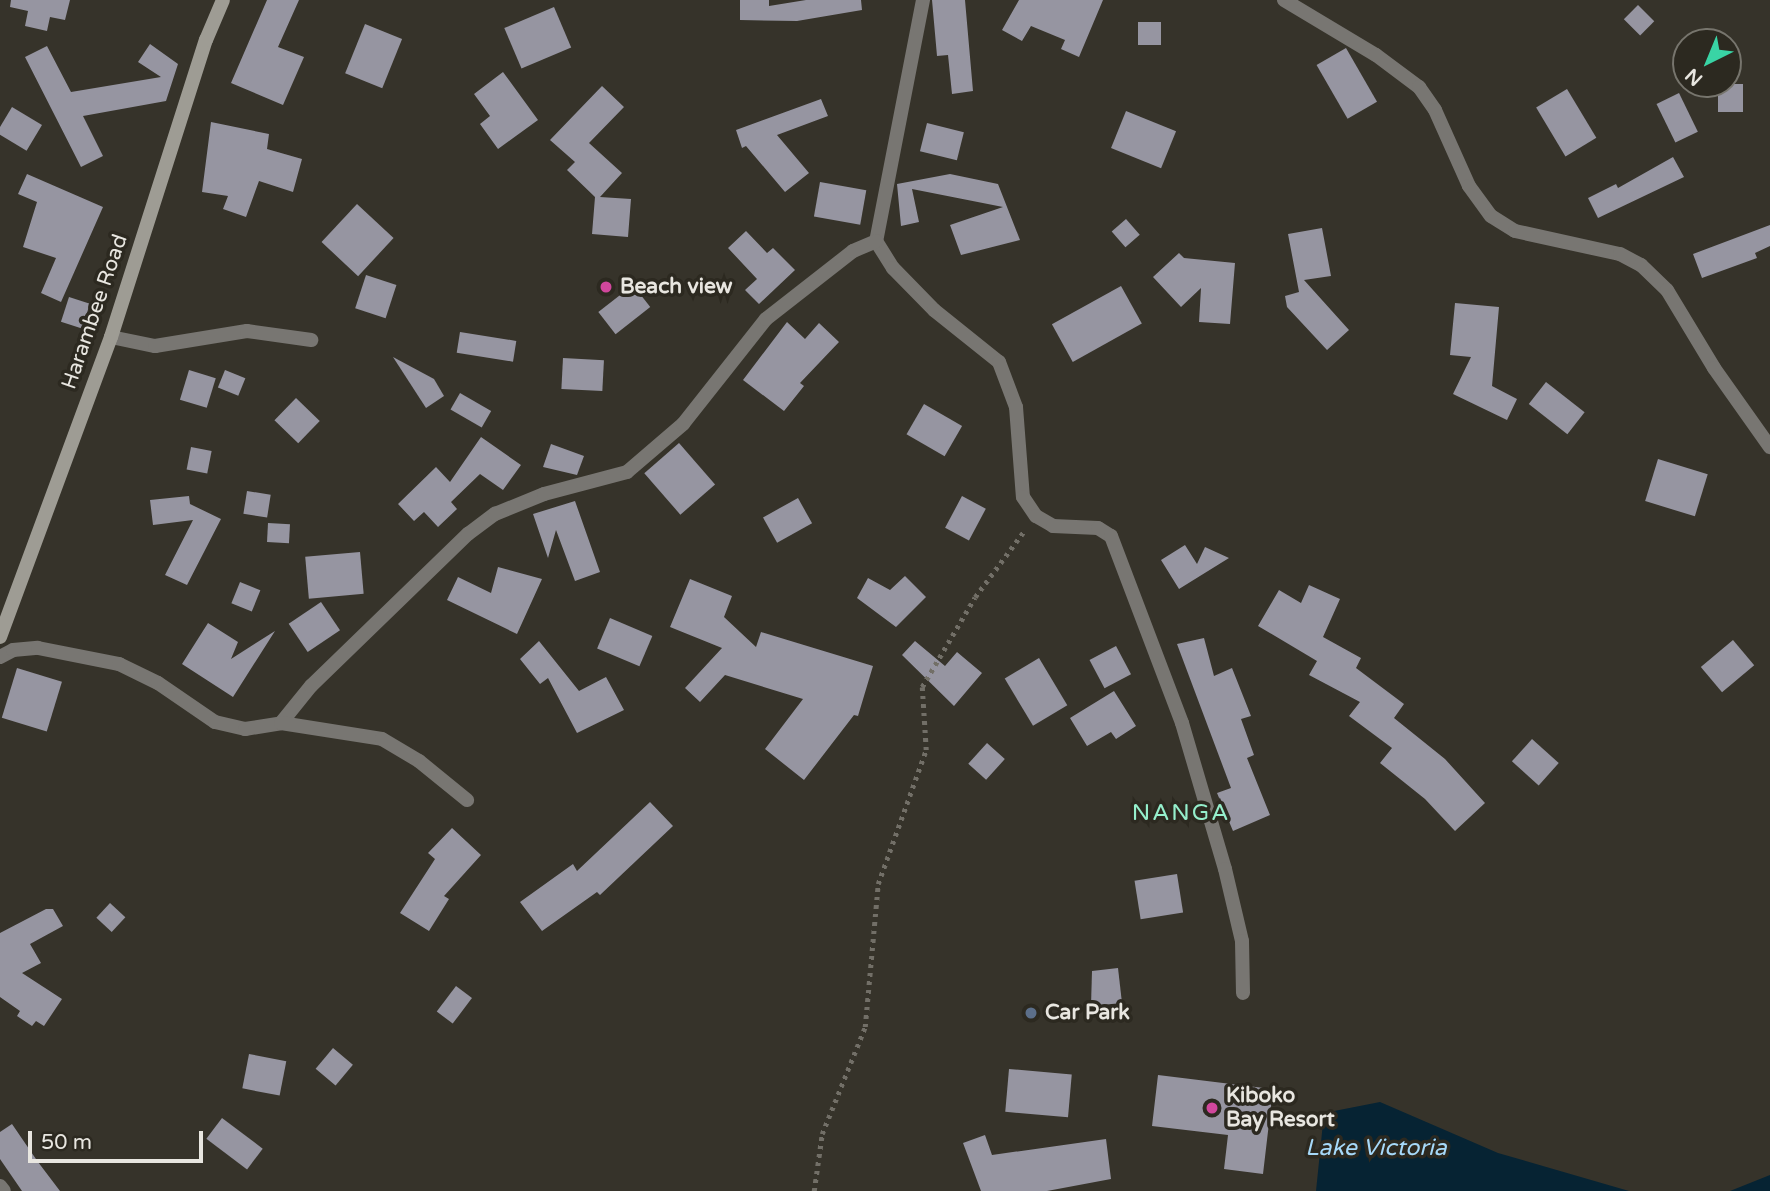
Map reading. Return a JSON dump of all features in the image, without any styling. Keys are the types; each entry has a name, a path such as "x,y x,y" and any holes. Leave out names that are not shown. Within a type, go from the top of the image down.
{"main road":[{"name":"Harambee Road","path":"0,636 111,337 206,40 223,0"}],"street":[{"path":"923,0 876,240 893,268 934,310 999,362 1016,407 1023,497 1036,516 1053,526 1098,528 1111,536 1182,723 1226,869 1242,941 1243,993"},
{"path":"1284,0 1376,55 1419,87 1435,110 1469,186 1491,216 1515,231 1620,254 1641,264 1667,290 1714,368 1770,447"},
{"path":"281,723 312,686 468,534 495,514 544,494 627,472 683,424 766,319 831,266 876,240"},
{"path":"111,337 155,346 247,331 311,340"},
{"path":"0,657 13,650 38,648 119,664 158,683 215,722 245,729 281,723 382,738 419,761 467,800"},
{"path":"0,1186 4,1191"}],"path":[{"path":"814,1191 822,1134 865,1027 878,884 926,750 922,687 975,597 1036,516"}],"water":[{"name":"Lake Victoria","path":"1380,1102 1498,1153 1629,1191 1316,1191 1324,1113"},
{"path":"1770,1175 1770,1191 1730,1191"}],"building":[{"path":"11,0 70,0 65,20 50,17 47,31 25,26 28,11 10,7"},
{"path":"267,0 299,0 278,47 304,57 283,105 231,83"},
{"path":"740,0 769,0 769,6 806,0 861,0 862,10 797,21 740,20"},
{"path":"932,0 965,0 973,91 952,94 948,55 937,56"},
{"path":"1019,0 1103,0 1079,57 1061,49 1065,40 1031,26 1022,41 1002,30"},
{"path":"1638,5 1654,21 1640,35 1624,19"},
{"path":"554,7 571,48 521,69 504,28"},
{"path":"1138,22 1161,22 1161,45 1138,45"},
{"path":"365,24 402,39 382,88 345,73"},
{"path":"150,44 178,64 166,101 83,116 103,156 81,167 25,57 47,46 71,92 161,77 138,62"},
{"path":"1346,48 1377,102 1348,119 1317,65"},
{"path":"503,72 538,120 498,149 480,124 490,116 474,94"},
{"path":"1743,84 1743,112 1718,112 1718,98 1742,98"},
{"path":"602,86 624,107 589,143 622,173 600,197 631,199 628,237 592,234 595,197 567,170 575,162 550,140"},
{"path":"1567,89 1596,138 1565,156 1536,108"},
{"path":"1672,96 1681,98 1698,132 1675,143 1657,104"},
{"path":"821,99 828,116 777,135 809,173 785,192 746,146 742,148 736,130"},
{"path":"12,107 42,125 27,151 0,135 0,127"},
{"path":"1126,111 1176,131 1161,168 1111,148"},
{"path":"211,122 269,134 267,149 302,159 293,192 259,181 246,217 223,209 228,196 202,192"},
{"path":"927,123 964,132 957,160 920,151"},
{"path":"1673,157 1684,177 1598,218 1588,198 1616,184 1618,188"},
{"path":"27,174 103,207 61,302 41,293 56,258 23,247 37,202 18,194"},
{"path":"950,174 998,184 1020,240 961,255 950,225 1003,207 912,189 919,222 901,226 897,184"},
{"path":"820,182 866,190 860,225 814,216"},
{"path":"357,204 394,238 358,276 322,242"},
{"path":"1126,219 1140,235 1125,247 1112,231"},
{"path":"1770,225 1770,246 1755,253 1757,258 1702,278 1693,254"},
{"path":"1322,228 1331,276 1304,280 1349,330 1327,350 1287,307 1285,296 1299,292 1288,234"},
{"path":"746,231 767,253 773,248 795,270 759,304 745,290 757,279 728,248"},
{"path":"1179,253 1184,258 1235,263 1230,324 1199,322 1201,288 1181,307 1153,277"},
{"path":"366,275 396,285 386,318 355,308"},
{"path":"633,285 650,307 616,334 598,312"},
{"path":"1121,286 1142,324 1073,362 1052,324"},
{"path":"69,297 90,304 82,329 61,322"},
{"path":"1455,303 1499,307 1492,386 1517,399 1507,420 1453,394 1471,357 1450,355"},
{"path":"787,322 805,339 819,323 839,342 800,383 804,386 784,411 743,380"},
{"path":"460,332 516,341 513,362 457,353"},
{"path":"393,357 434,379 444,396 426,408"},
{"path":"563,358 604,360 602,391 561,389"},
{"path":"189,370 216,378 207,408 180,400"},
{"path":"225,370 245,378 238,396 218,388"},
{"path":"1546,382 1585,412 1567,434 1529,404"},
{"path":"460,393 491,411 482,427 450,409"},
{"path":"296,398 320,421 298,443 274,420"},
{"path":"924,404 962,426 945,456 906,434"},
{"path":"481,437 521,465 503,490 480,474 451,502 457,509 438,527 424,512 414,521 398,504 436,467 450,482"},
{"path":"679,443 715,485 680,515 644,473"},
{"path":"551,444 584,456 577,475 543,467"},
{"path":"191,447 212,451 207,474 187,470"},
{"path":"1658,459 1708,474 1695,516 1645,501"},
{"path":"247,491 271,495 267,517 243,514"},
{"path":"189,496 190,504 221,519 187,585 165,575 193,520 153,525 150,500"},
{"path":"962,496 986,509 969,540 945,528"},
{"path":"798,498 812,523 777,543 763,517"},
{"path":"575,501 600,572 575,581 556,530 548,558 533,514"},
{"path":"268,523 290,524 289,543 267,542"},
{"path":"1185,545 1197,564 1205,547 1229,558 1179,589 1161,560"},
{"path":"360,552 364,594 309,599 305,557"},
{"path":"498,567 542,579 517,634 447,600 458,577 491,593"},
{"path":"905,576 926,597 896,627 857,598 868,578 890,590"},
{"path":"690,579 732,596 724,617 756,647 761,632 873,666 858,716 854,715 804,780 765,749 803,699 725,675 700,702 685,688 722,648 670,627"},
{"path":"240,582 260,590 252,612 231,603"},
{"path":"1309,585 1340,599 1323,637 1361,658 1356,668 1404,704 1394,718 1445,759 1485,803 1455,831 1425,799 1380,763 1392,748 1349,716 1360,702 1309,675 1317,661 1258,626 1279,590 1301,603"},
{"path":"321,602 340,630 308,652 289,624"},
{"path":"610,618 652,636 639,666 597,648"},
{"path":"208,623 238,642 231,659 275,631 233,697 182,664"},
{"path":"1204,638 1214,676 1232,668 1251,716 1241,719 1254,755 1247,758 1270,815 1233,831 1217,793 1231,788 1177,644"},
{"path":"1733,640 1754,665 1722,692 1701,667"},
{"path":"539,641 579,691 606,677 624,710 577,733 548,678 540,684 520,659"},
{"path":"915,641 945,666 957,652 982,673 954,706 902,655"},
{"path":"1116,646 1131,674 1105,688 1090,660"},
{"path":"1039,658 1067,705 1033,726 1005,679"},
{"path":"17,668 62,682 47,731 2,718"},
{"path":"1114,691 1136,726 1116,739 1111,732 1087,746 1070,718"},
{"path":"1532,739 1559,763 1539,785 1512,761"},
{"path":"987,743 1005,759 986,780 968,764"},
{"path":"650,802 673,826 600,895 597,892 542,931 520,902 573,864 577,871"},
{"path":"452,828 481,855 444,896 449,899 429,931 400,913 435,859 428,853"},
{"path":"1177,874 1183,913 1141,919 1135,881"},
{"path":"110,903 125,917 112,932 96,918"},
{"path":"46,909 53,909 63,926 30,944 41,963 22,973 62,999 44,1026 36,1021 32,1026 17,1016 20,1011 0,997 0,933"},
{"path":"1118,968 1122,1003 1091,1006 1092,971"},
{"path":"456,986 472,998 453,1024 437,1012"},
{"path":"333,1048 353,1065 336,1085 316,1069"},
{"path":"249,1054 286,1061 280,1096 242,1088"},
{"path":"1009,1069 1072,1074 1068,1117 1005,1112"},
{"name":"Kiboko Bay Resort","path":"1158,1075 1273,1089 1263,1174 1224,1169 1228,1135 1152,1126"},
{"path":"222,1118 263,1149 247,1169 206,1139"},
{"path":"12,1124 60,1191 22,1191 0,1159 0,1132"},
{"path":"985,1135 992,1155 1106,1139 1111,1179 1047,1191 981,1191 963,1143"}],"place":[{"name":"Beach view","path":"606,287"},
{"name":"Car Park","path":"1031,1013"},
{"name":"Kiboko Bay Resort","path":"1212,1108"}],"district":[{"name":"NANGA","path":"1181,813"}]}
